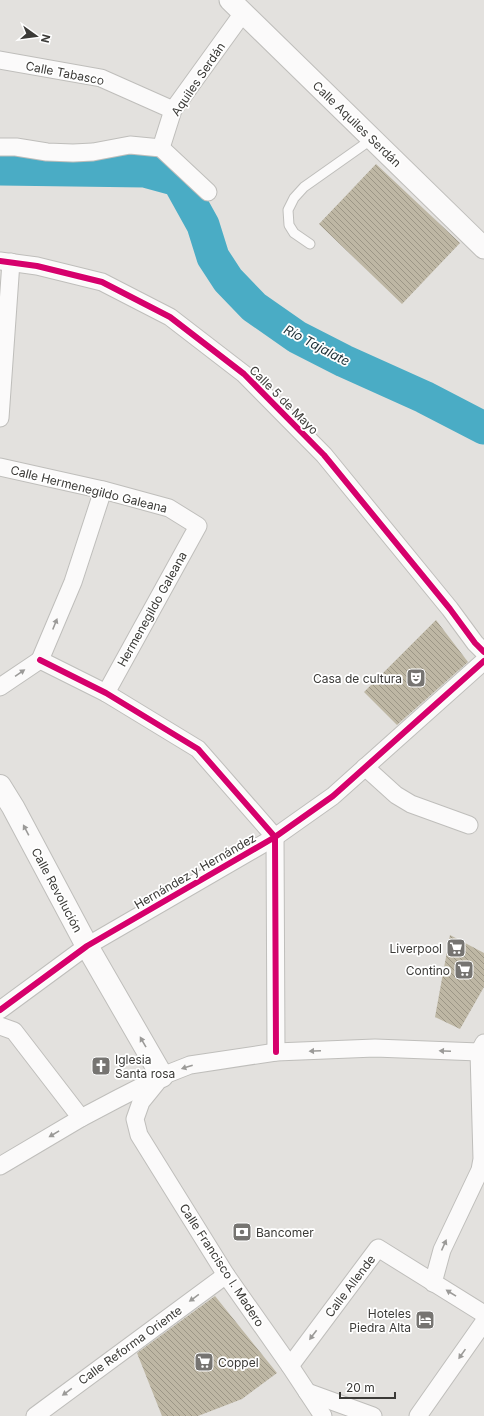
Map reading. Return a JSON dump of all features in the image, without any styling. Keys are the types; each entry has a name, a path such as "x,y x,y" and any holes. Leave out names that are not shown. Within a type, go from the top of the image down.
{"main road":[{"name":"Calle Revolución","path":"0,786 13,807 87,946 162,1076"}],"street":[{"name":"Aquiles Serdán","path":"161,148 173,110 238,5"},
{"name":"Calle Aquiles Serdán","path":"238,5 484,248"},
{"name":"Calle Tabasco","path":"0,60 101,78 173,110"},
{"path":"0,147 16,147 47,152 73,153 93,152 130,145 161,148 208,192"},
{"path":"0,418 5,262"},
{"name":"Calle 5 de Mayo","path":"5,262 37,266 102,282 170,317 244,374 324,455 450,609 475,643 484,652"},
{"name":"Calle Hermenegildo Galeana","path":"0,467 103,490 169,508 198,526"},
{"path":"0,687 40,660 73,582 103,490"},
{"name":"Hermenegildo Galeana","path":"106,693 198,526"},
{"path":"40,660 106,693 198,749 260,822 275,837 276,1052"},
{"name":"Hernández y Hernández","path":"0,1010 87,946 275,837 333,796 484,661"},
{"path":"365,767 396,795 411,804 469,825"},
{"path":"0,1026 14,1031 81,1118"},
{"path":"0,1166 81,1118 162,1076 190,1065 276,1052 375,1048 482,1050 482,1160 480,1170 442,1250 433,1283"},
{"name":"Calle Francisco I. Madero","path":"162,1076 141,1102 135,1119 139,1135 226,1275 323,1416"},
{"path":"117,1099 139,1135"},
{"name":"Calle Allende","path":"290,1366 378,1248 484,1314"},
{"name":"Calle Reforma Oriente","path":"34,1416 226,1275"},
{"path":"418,1416 484,1322"},
{"path":"307,1392 373,1416"}],"lane":[{"path":"310,244 294,233 289,224 288,210 294,198 304,187 372,139"}],"building":[{"path":"376,164 460,243 402,304 319,224"},
{"name":"Casa de cultura","path":"436,620 468,662 397,725 364,692"},
{"name":"Contino","path":"450,935 484,953 484,987 460,1029 435,1017"},
{"name":"Coppel","path":"215,1296 277,1373 242,1399 198,1416 162,1416 137,1353"}],"waterway":[{"name":"Río Tajalate","path":"0,169 145,171 178,180 203,225 213,257 228,280 254,307 297,337 344,361 424,397 484,428"}],"cycle path":[{"path":"0,261 37,266 102,282 170,317 244,374 324,455 450,609 475,643 484,652"},
{"path":"40,660 106,693 198,749 275,837 276,1052"},
{"path":"0,1010 87,946 275,837 333,796 484,661"}],"place":[{"name":"Casa de cultura","path":"416,678"},
{"name":"Liverpool","path":"456,948"},
{"name":"Contino","path":"464,970"},
{"name":"Iglesia Santa rosa","path":"101,1066"},
{"name":"Bancomer","path":"242,1232"},
{"name":"Hoteles Piedra Alta","path":"425,1320"},
{"name":"Coppel","path":"204,1362"}]}
